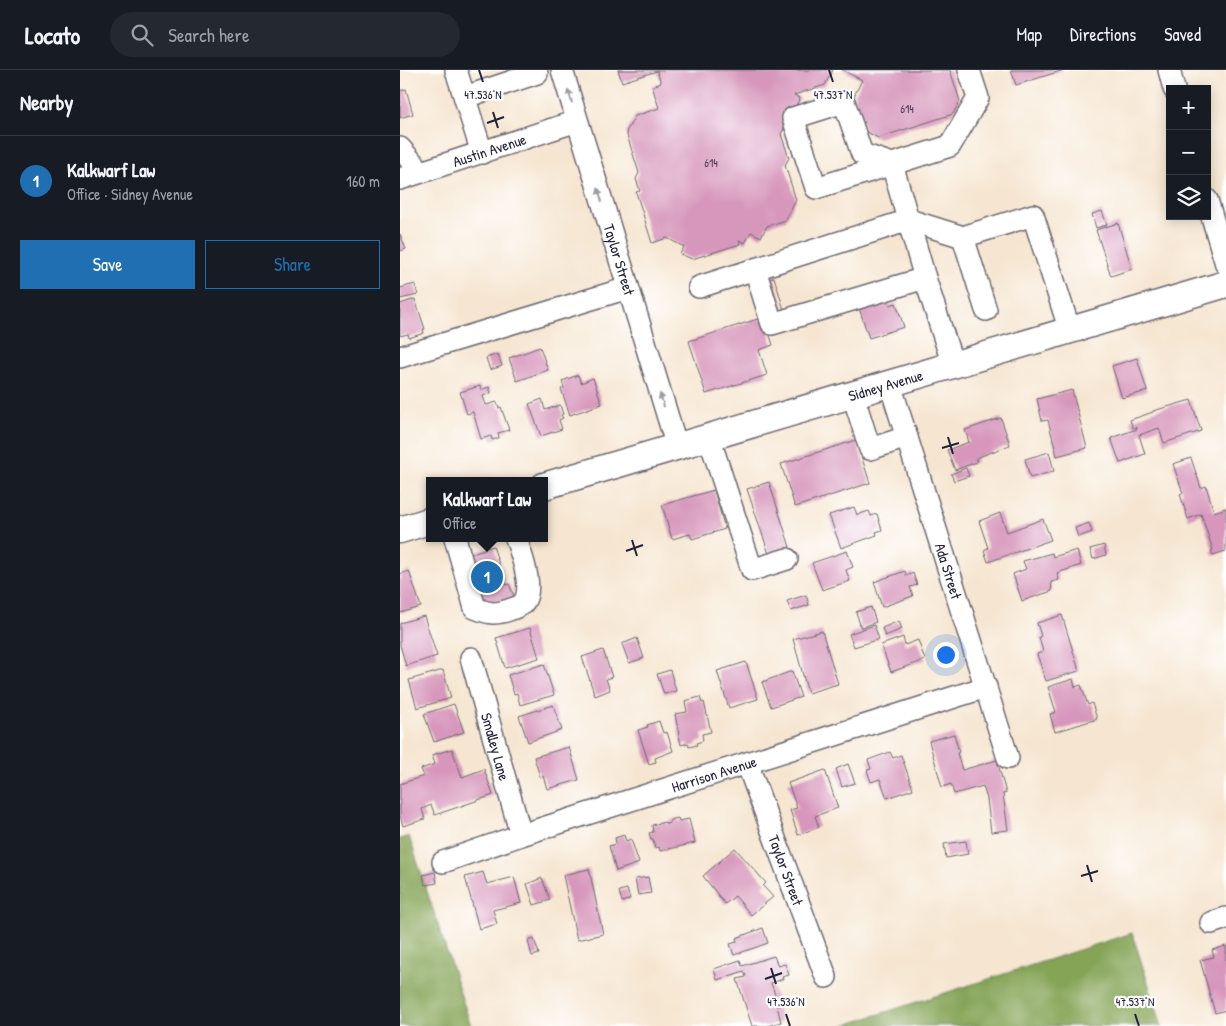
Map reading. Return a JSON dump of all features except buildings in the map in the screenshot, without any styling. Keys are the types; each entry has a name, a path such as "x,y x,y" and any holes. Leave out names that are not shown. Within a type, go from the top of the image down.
{"main road":[{"name":"Sidney Avenue","path":"548,485 1226,284"},
{"path":"401,527 426,522"}],"street":[{"path":"456,70 482,153"},
{"name":"Taylor Street","path":"562,70 676,447"},
{"path":"892,164 862,154 844,102 793,118 816,188 950,146 978,98 969,70"},
{"path":"1169,70 1173,85"},
{"path":"465,97 537,73"},
{"name":"Austin Avenue","path":"400,179 577,121"},
{"path":"400,148 421,172"},
{"path":"892,164 925,278 953,365"},
{"path":"1211,213 1226,264"},
{"path":"699,287 909,220 963,237 1033,215 1070,331"},
{"path":"963,237 986,310"},
{"path":"755,269 772,324 925,278"},
{"path":"400,357 628,288"},
{"name":"Ada Street","path":"890,384 1008,758"},
{"path":"853,395 870,448 907,436"},
{"path":"709,437 752,570 787,559"},
{"path":"456,542 475,608 488,614 502,612 522,605 527,597 528,582 517,542"},
{"name":"Smalley Lane","path":"471,658 521,835"},
{"name":"Harrison Avenue","path":"443,862 747,762 986,687"},
{"name":"Taylor Street","path":"747,762 826,977"}],"green space":[{"path":"409,836 471,1026 400,1026 400,839"},
{"path":"1132,933 1162,1026 842,1026"}],"place":[{"name":"Kalkwarf Law","path":"487,577"}]}
